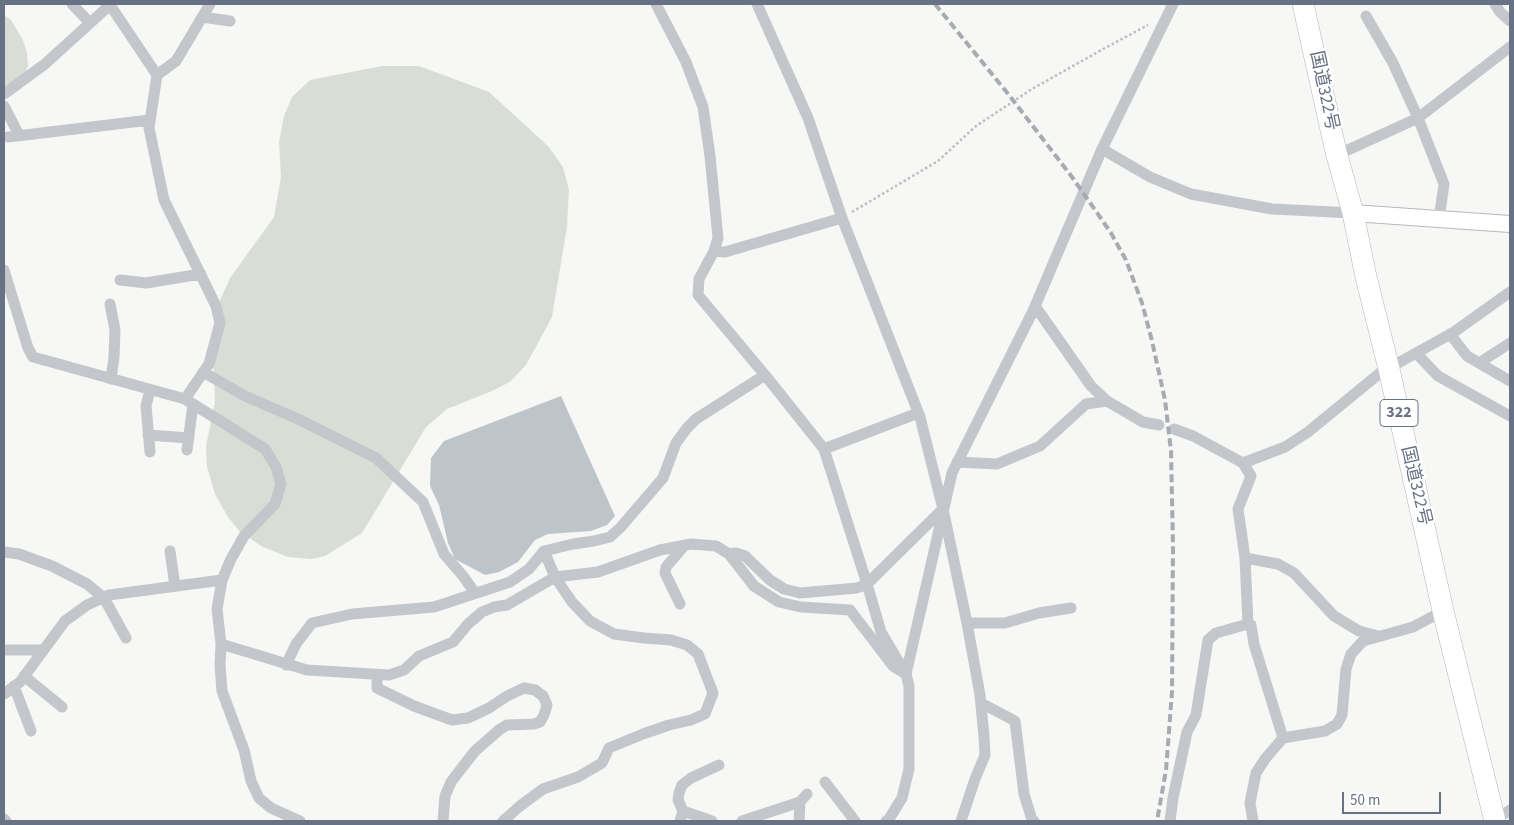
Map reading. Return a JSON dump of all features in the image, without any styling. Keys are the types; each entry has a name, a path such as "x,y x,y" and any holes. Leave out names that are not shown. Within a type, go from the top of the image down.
{"highway":[{"name":"国道322号","path":"1303,4 1337,155 1353,213 1366,277 1389,369 1443,611 1500,817"}],"street":[{"path":"72,4 90,23"},
{"path":"4,94 45,64 110,4 157,75 148,128 164,200 216,306 220,324 209,364 203,372 189,402 187,450"},
{"path":"157,75 176,61 210,4"},
{"path":"656,4 686,62 703,107 718,238 714,251 699,279 698,295 824,449 867,584 880,632 906,674 909,686 909,768 902,798 886,821"},
{"path":"906,674 952,473 1035,306 1102,149 1173,4"},
{"path":"1496,4 1500,12 1510,21"},
{"path":"763,5 808,118 842,218 918,413 943,509 967,623 981,703 984,736 985,755 961,821"},
{"path":"1366,16 1394,64 1444,184 1439,219"},
{"path":"202,17 230,21"},
{"path":"1337,155 1418,118 1510,47"},
{"path":"4,106 13,136 150,120"},
{"path":"1102,149 1150,177 1191,194 1272,209 1510,224"},
{"path":"714,251 725,252 842,218"},
{"path":"4,270 28,348 34,357 189,402 265,450 276,467 281,484 275,504 244,536 222,580 217,609 221,644 220,665 222,691 244,750 251,781 259,798 271,808 300,821"},
{"path":"120,280 146,283 201,274"},
{"path":"1243,463 1285,447 1380,373 1450,334 1510,292"},
{"path":"110,304 115,330 111,379"},
{"path":"1035,306 1091,386 1107,401 1143,422 1159,426"},
{"path":"1450,334 1467,356 1510,381"},
{"path":"1479,364 1510,344"},
{"path":"1416,353 1438,376 1510,416"},
{"path":"203,372 245,396 298,419 376,458 423,502 444,554 475,593"},
{"path":"286,665 296,644 312,623 352,614 434,607 510,582 529,569 544,551 610,537 663,478 676,443 696,419 765,375"},
{"path":"150,390 146,406 150,452"},
{"path":"957,462 997,464 1040,446 1086,404 1107,401"},
{"path":"824,449 918,413"},
{"path":"1174,429 1193,436 1243,463 1251,476 1238,509 1245,558 1248,624 1251,625 1254,644 1283,738"},
{"path":"148,435 189,438"},
{"path":"729,554 736,553 745,556 770,580 784,589 800,593 857,588 867,584 943,509"},
{"path":"221,644 307,670 389,675 404,670 419,656 452,642 482,612 494,607 507,605 555,577 598,572 660,550 691,544 716,546 729,554 754,586 779,602 801,607 850,610 893,666 906,674"},
{"path":"680,604 665,574 666,567 685,545"},
{"path":"170,551 175,586"},
{"path":"503,821 543,789 578,777 602,763 609,748 643,734 705,714 713,693 698,654 687,645 671,640 614,634 590,621 572,602 555,577 544,551"},
{"path":"4,552 19,554 52,566 87,584 104,598 126,638"},
{"path":"1245,558 1278,564 1294,573 1334,616 1359,631 1380,636"},
{"path":"4,694 24,676 65,621 87,606 109,595 222,580"},
{"path":"967,623 1005,623 1039,613 1071,608"},
{"path":"1253,821 1250,803 1256,773 1283,738 1325,731 1337,724 1342,715 1346,669 1351,654 1362,641 1413,627 1443,611"},
{"path":"1170,821 1187,732 1196,715 1208,640 1216,633 1248,624"},
{"path":"4,650 43,650"},
{"path":"377,675 377,688 414,706 452,720 468,718 524,688 535,690 543,696 547,705 540,722 507,725 475,751 451,782 445,796 443,821"},
{"path":"24,676 62,708"},
{"path":"14,686 31,731"},
{"path":"981,703 1015,721 1024,794 1032,820 1034,821"},
{"path":"712,821 681,816 678,793 682,786 691,778 719,764"},
{"path":"825,782 855,821"},
{"path":"742,821 804,798 799,821"}],"path":[{"path":"842,218 938,161 976,126 1032,89 1168,15"}],"shaded area":[{"path":"4,15 11,20 23,40 28,66 23,78 4,95"},
{"path":"382,66 419,66 489,92 549,147 563,167 569,190 567,227 552,317 526,365 510,382 447,409 426,427 362,533 325,556 311,559 288,557 263,547 240,532 228,517 215,494 207,467 206,446 215,401 212,334 218,305 230,278 274,217 281,176 279,142 284,116 292,97 310,80"},
{"path":"561,396 615,516 607,525 591,531 548,534 535,540 518,562 499,572 485,575 455,559 448,543 439,505 430,486 431,458 444,441"}],"railway":[{"path":"935,4 1009,95 1100,217 1126,260 1142,303 1165,400 1171,451 1173,546 1172,692 1166,770 1157,821"}]}
